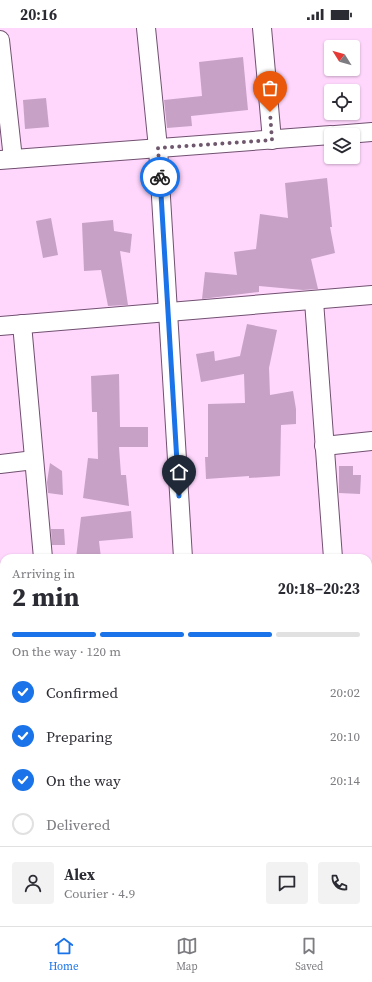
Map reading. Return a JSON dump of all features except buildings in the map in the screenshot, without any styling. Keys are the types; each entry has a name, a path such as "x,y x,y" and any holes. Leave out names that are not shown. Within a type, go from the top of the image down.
{"street":[{"path":"146,28 158,148 183,554"},
{"path":"262,28 272,140"},
{"path":"0,40 6,160 324,136"},
{"path":"360,133 372,132"},
{"path":"0,326 372,295"},
{"path":"314,301 333,554"},
{"path":"22,324 43,554"},
{"path":"324,446 372,441"},
{"path":"0,464 34,460"}],"way so far":[{"path":"160,177 158,148 272,140 270,112"}],"route":[{"path":"160,177 179,496"}]}
